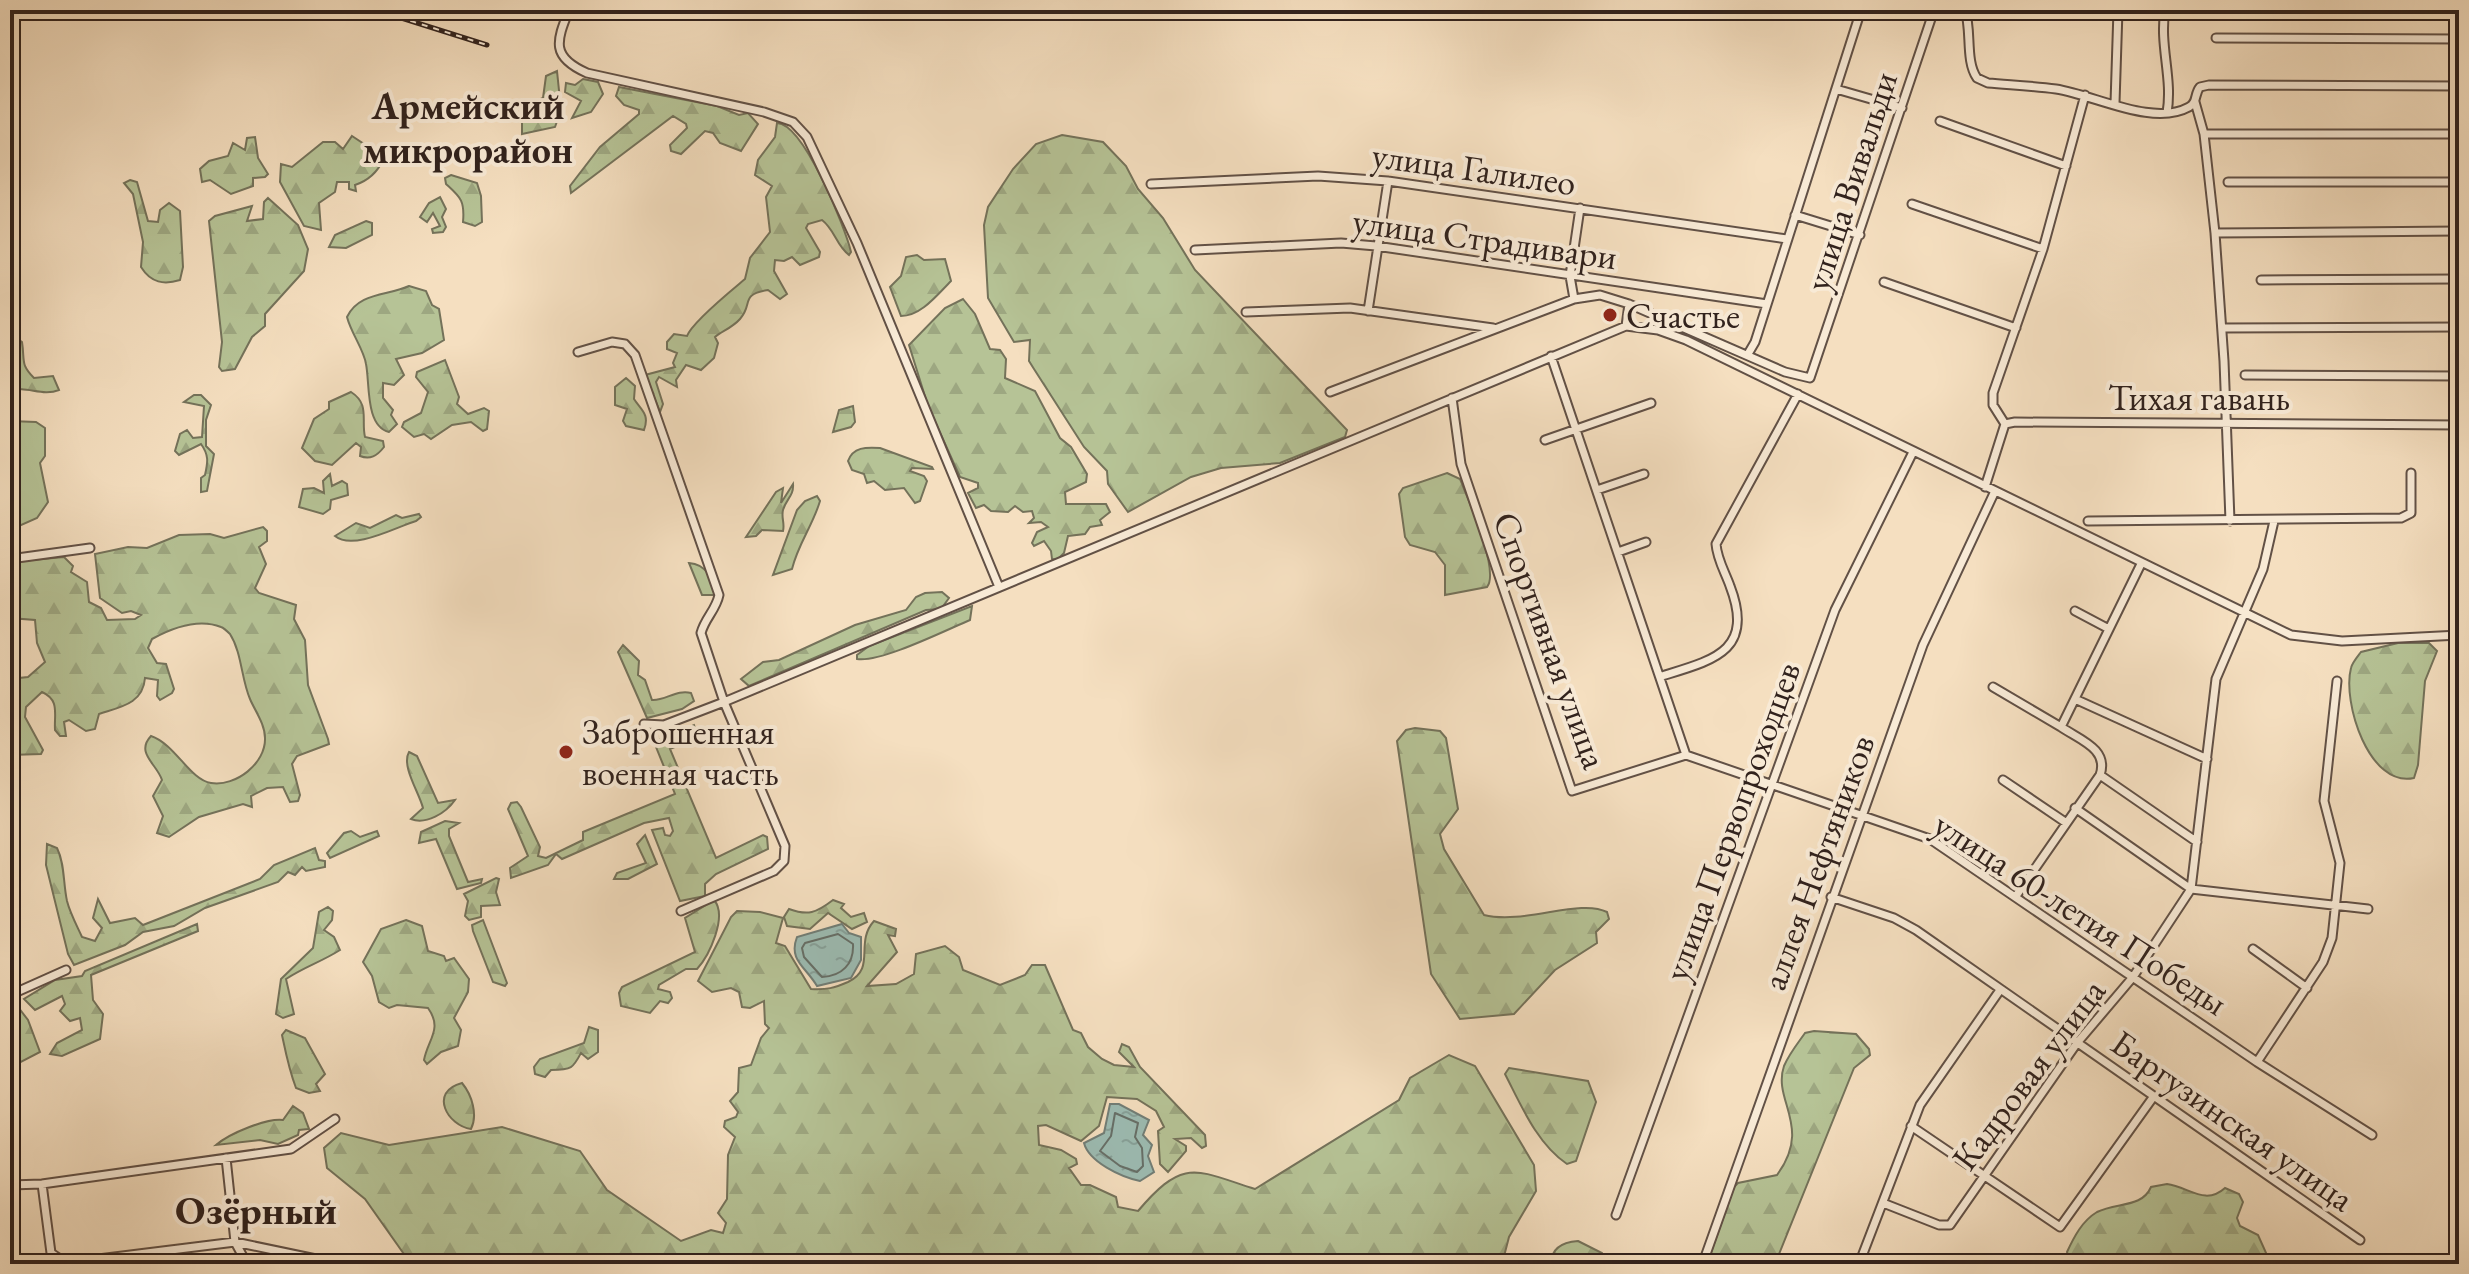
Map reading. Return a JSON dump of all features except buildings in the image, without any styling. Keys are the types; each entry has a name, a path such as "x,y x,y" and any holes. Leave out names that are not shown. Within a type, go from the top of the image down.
{"street":[{"path":"569,10 559,46 562,58 572,66 587,73 764,112 793,122 807,137 857,243 999,587"},
{"path":"1330,392 1574,299 1600,295 1748,354 1767,304 1861,10"},
{"name":"улица Вивальди","path":"1748,354 1805,379 1810,378 1816,369 1934,10"},
{"path":"1965,10 1971,28 1972,66 1977,78 1988,83 2085,95 2136,111 2167,113 2195,102"},
{"path":"2115,103 2118,10"},
{"path":"2165,10 2161,43 2168,74 2167,113"},
{"path":"2216,38 2459,39"},
{"path":"2230,521 2215,233 2204,134 2195,102 2196,91 2209,85 2459,86"},
{"path":"1836,89 1902,108"},
{"path":"1985,487 2005,424 1993,405 1993,393 2043,249 2085,95"},
{"path":"1940,121 2066,166"},
{"path":"2204,134 2459,134"},
{"name":"улица Галилео","path":"1151,184 1318,176 1388,181 1787,239"},
{"path":"1368,311 1388,181"},
{"path":"2228,182 2459,182"},
{"path":"1912,204 2043,249"},
{"path":"1574,299 1570,276 1580,208"},
{"path":"1795,215 1860,235"},
{"path":"2215,233 2459,231"},
{"name":"улица Страдивари","path":"1195,250 1341,243 1376,246 1767,304"},
{"path":"2261,280 2459,279"},
{"path":"1884,282 2016,328"},
{"path":"1626,326 1629,304"},
{"path":"1246,312 1368,311 1495,329"},
{"path":"644,724 664,725 724,702 1626,326 1658,330 1686,340 2291,635 2318,641 2459,635"},
{"path":"2222,328 2459,327"},
{"path":"578,352 612,342 625,344 635,355 719,595 716,608 704,622 701,633 724,702 785,846 784,861 774,871 681,911"},
{"path":"1551,356 1662,676 1686,755"},
{"path":"2245,375 2459,376"},
{"path":"1662,676 1716,658 1731,645 1738,623 1738,609 1716,544 1798,394"},
{"name":"Спортивная улица","path":"1452,398 1461,464 1572,791 1686,755"},
{"path":"1545,440 1651,403"},
{"name":"Тихая гавань","path":"2005,424 2459,425"},
{"name":"улица Первопроходцев","path":"1616,1215 1835,610 1913,452"},
{"path":"2088,521 2407,517 2411,513 2411,473"},
{"path":"1597,490 1644,474"},
{"name":"аллея Нефтяников","path":"1705,1257 1860,814 1923,645 1995,491"},
{"name":"Кадровая улица","path":"1883,1203 1946,1227 2077,1043 2133,977 2191,889 2216,679 2263,569 2274,521"},
{"path":"1618,552 1646,542"},
{"path":"10,559 90,548"},
{"path":"2061,727 2141,564"},
{"path":"2075,611 2109,629"},
{"path":"2257,1062 2307,988 2332,938 2339,850 2324,801 2337,681"},
{"path":"1993,687 2100,754 2104,764 2100,775 2016,896"},
{"path":"2075,699 2207,759"},
{"name":"улица 60-летия Победы","path":"1686,755 1930,839 2257,1062 2372,1135"},
{"path":"2100,775 2197,842"},
{"path":"2003,780 2065,822"},
{"path":"2075,808 2191,889 2368,909"},
{"name":"Баргузинская улица","path":"1831,897 1894,918 2360,1240"},
{"path":"2253,949 2307,988"},
{"path":"10,995 66,970"},
{"path":"1859,1264 1920,1105 2000,990"},
{"path":"1911,1126 2064,1226 2154,1096"},
{"path":"10,1185 42,1184 291,1149 335,1119"},
{"path":"226,1158 235,1242 247,1264"},
{"path":"42,1184 51,1253 66,1263 235,1242 340,1264"}],"green space":[{"path":"557,71 561,110 555,127 522,134 522,107 543,98 546,76"},
{"path":"583,79 598,82 603,94 591,112 572,118 581,101 565,92 566,83 575,85"},
{"path":"619,87 717,106 739,115 748,113 758,124 741,151 720,143 713,133 705,131 681,154 671,151 670,145 687,128 673,116 571,193 570,186 600,147 639,114 639,110 624,105 616,96"},
{"path":"777,123 788,128 811,158 841,221 851,252 849,255 845,251 822,220 808,224 806,228 820,252 819,257 800,265 792,257 784,261 775,260 774,271 787,294 780,299 768,290 753,294 740,319 715,337 718,343 714,358 701,370 686,365 676,380 677,387 659,377 656,382 663,404 660,412 645,375 675,367 673,363 677,353 667,349 667,342 674,334 687,336 704,315 745,279 750,258 770,232 766,197 772,186 755,175 758,160 775,137"},
{"path":"1062,135 1103,142 1126,166 1138,189 1163,218 1195,270 1347,430 1345,437 1280,463 1221,468 1191,477 1128,512 1108,484 1107,471 1084,447 1029,361 1030,340 1014,342 988,298 984,225 988,207 1013,169 1036,144"},
{"path":"352,136 373,150 368,163 378,156 383,160 381,165 371,176 355,185 356,191 349,189 349,182 337,182 335,192 319,203 321,230 304,226 280,182 281,164 292,167 323,142 335,142 343,149"},
{"path":"255,137 258,158 268,174 265,177 253,178 253,186 231,194 210,180 202,182 200,169 209,161 228,156 233,143 245,150 247,138"},
{"path":"451,175 477,183 482,222 475,226 463,222 460,200 446,184 445,178"},
{"path":"130,180 137,182 148,221 158,222 160,210 169,203 180,211 183,267 180,280 158,281 141,267 143,242 133,194 124,183"},
{"path":"440,197 446,209 442,217 446,227 443,232 433,233 432,229 440,226 433,213 427,222 420,217 429,203"},
{"path":"268,198 298,225 308,249 304,271 265,314 265,326 252,337 235,369 222,371 219,367 222,342 209,221 215,216 252,206 247,221 263,219 264,202"},
{"path":"366,221 372,223 372,235 346,248 329,247 335,235"},
{"path":"917,255 924,260 945,259 951,281 922,309 901,316 890,287 901,276 906,257"},
{"path":"409,286 426,291 432,305 439,309 444,340 422,353 396,359 404,375 394,385 383,383 383,398 393,410 391,415 397,424 389,432 381,428 372,413 365,359 347,317 366,299"},
{"path":"963,299 975,314 990,349 1000,350 1006,359 1005,378 1035,391 1060,438 1071,447 1087,474 1086,482 1065,492 1066,504 1106,504 1110,512 1100,520 1102,525 1090,527 1085,534 1068,536 1064,553 1057,560 1052,559 1044,541 1034,546 1032,543 1037,532 1048,527 1041,522 1029,523 1034,518 1032,511 1023,512 1015,506 1008,512 991,511 984,505 976,508 968,493 978,488 978,483 960,477 928,406 909,345 945,308"},
{"path":"14,336 22,342 24,362 34,378 53,376 59,390 10,391 10,337"},
{"path":"445,360 459,397 457,404 468,414 484,408 489,411 487,429 483,431 471,422 452,425 431,439 424,434 414,437 402,427 404,422 421,413 428,392 416,377 417,372"},
{"path":"626,378 635,386 634,399 645,416 644,430 626,426 623,421 627,409 615,405 615,387"},
{"path":"351,392 363,407 365,437 383,441 384,447 367,458 360,456 361,447 356,443 332,465 315,461 302,448 314,419 329,409 329,402"},
{"path":"194,395 201,395 211,405 206,420 206,446 214,454 207,491 201,492 201,478 205,475 207,462 204,448 201,444 179,455 175,451 180,434 187,430 193,438 202,437 204,406 184,402"},
{"path":"853,406 855,422 851,427 833,432 839,410"},
{"path":"10,421 36,422 45,428 45,456 40,463 48,502 37,518 10,530"},
{"path":"865,448 880,448 932,467 912,468 910,471 924,476 927,481 920,501 915,503 904,488 885,490 874,481 867,483 864,474 852,470 848,461 853,453"},
{"path":"1447,473 1460,479 1481,534 1490,579 1487,587 1445,595 1445,565 1435,552 1410,545 1405,537 1399,494 1403,488"},
{"path":"330,474 332,486 342,481 347,484 348,495 331,500 330,509 323,514 299,507 303,489 314,488 324,493 323,481"},
{"path":"793,484 783,510 783,531 762,530 756,536 746,537 776,492 783,488 781,503"},
{"path":"817,496 820,501 817,510 792,569 773,575 797,510 805,501"},
{"path":"419,514 421,517 416,521 363,539 352,541 335,536 356,523 370,528 396,515 402,518"},
{"path":"263,527 267,531 267,541 259,547 266,564 255,588 259,593 296,605 294,619 305,640 308,685 329,744 297,756 292,764 300,795 298,801 290,802 283,787 267,788 251,796 252,807 243,804 199,817 169,837 157,833 163,816 153,796 162,780 146,753 151,736 168,746 196,776 211,783 230,781 248,771 264,747 263,728 247,691 234,641 225,629 212,624 185,626 152,639 148,648 157,663 166,664 174,689 172,693 160,700 157,696 158,680 145,678 135,699 99,714 95,729 86,731 69,720 64,722 66,736 60,736 55,730 54,703 42,692 26,707 25,717 43,750 41,754 10,755 10,679 28,677 45,662 37,643 35,620 10,618 10,562 64,557 73,566 71,572 87,582 89,602 101,608 107,620 135,619 141,615 131,611 122,613 100,598 95,554 128,547 147,548 179,535 210,534 224,538"},
{"path":"689,563 700,566 708,574 714,595 702,595"},
{"path":"942,592 949,598 941,609 926,610 749,686 741,679 763,662 779,660 855,625 906,610 916,597 925,593"},
{"path":"972,606 970,620 897,651 857,659 857,655 869,646"},
{"path":"2398,643 2429,643 2437,651 2425,681 2418,765 2414,778 2398,778 2384,770 2372,757 2362,740 2351,701 2351,668 2361,652"},
{"path":"623,645 639,661 638,675 645,680 652,700 686,692 691,693 694,701 682,709 647,718 618,652"},
{"path":"694,725 698,737 670,749 716,858 763,835 767,837 768,849 716,874 705,884 705,896 680,901 652,830 663,828 665,835 670,836 673,831 669,818 644,823 562,859 556,854 548,865 511,878 510,868 528,856 508,809 511,803 517,802 521,807 540,847 538,856 546,858 583,840 583,832 675,794 654,742"},
{"path":"1406,730 1440,731 1446,738 1458,809 1440,834 1444,849 1484,915 1516,917 1582,908 1607,912 1609,919 1596,932 1597,943 1555,970 1514,1014 1460,1019 1431,974 1397,741"},
{"path":"409,752 417,756 438,803 455,800 429,819 411,819 423,808 407,764"},
{"path":"445,821 459,823 449,829 449,836 468,882 482,879 481,883 457,889 436,839 419,843 421,832"},
{"path":"351,831 360,837 377,831 379,836 330,858 327,853 344,833"},
{"path":"645,835 657,864 628,879 614,879 617,873 646,863 637,844"},
{"path":"47,844 57,848 60,854 67,901 82,937 95,941 102,928 93,918 98,899 110,923 135,918 143,925 260,879 274,865 315,848 319,860 325,861 325,867 306,871 302,867 295,875 288,872 278,882 205,908 174,926 143,932 125,945 74,965 68,954 46,865"},
{"path":"499,879 496,892 500,905 481,906 481,917 469,920 465,916 468,901 464,894"},
{"path":"714,900 718,907 718,925 707,955 697,969 686,969 659,985 658,989 670,992 672,998 668,1003 660,1001 650,1013 621,1006 619,993 622,987 695,952 685,918"},
{"path":"833,900 844,904 841,908 851,917 864,913 867,922 852,929 828,913 810,929 787,926 784,917 789,909 812,912"},
{"path":"328,907 333,911 332,920 324,930 334,937 340,950 286,979 294,1014 283,1018 276,1014 281,979 313,948 319,912"},
{"path":"737,911 760,912 783,918 776,943 785,946 811,989 834,987 857,976 864,962 868,929 874,921 896,929 895,936 888,935 897,952 867,986 896,984 914,974 916,954 945,946 959,957 963,970 1000,985 1025,975 1032,965 1045,965 1073,1030 1081,1033 1088,1047 1114,1065 1134,1067 1119,1052 1122,1044 1129,1047 1140,1067 1205,1135 1206,1146 1202,1148 1191,1138 1175,1139 1186,1146 1186,1151 1168,1172 1160,1164 1158,1131 1164,1127 1156,1111 1137,1099 1107,1097 1099,1126 1081,1141 1046,1125 1038,1126 1039,1145 1061,1150 1076,1159 1077,1164 1069,1168 1081,1185 1090,1185 1116,1197 1118,1207 1138,1211 1167,1182 1191,1173 1204,1173 1255,1189 1399,1100 1410,1078 1449,1055 1475,1066 1534,1165 1536,1191 1509,1237 1502,1264 411,1264 365,1199 327,1168 324,1148 341,1133 389,1145 502,1127 580,1151 607,1190 681,1241 711,1230 723,1233 726,1223 718,1213 727,1199 728,1155 735,1137 724,1127 725,1121 736,1117 738,1112 730,1101 738,1092 739,1068 751,1065 761,1038 769,1028 765,1024 764,1001 750,1008 742,1007 739,992 731,988 712,992 698,981"},
{"path":"406,920 422,926 428,951 444,956 446,961 454,958 469,979 468,992 454,1018 461,1030 458,1046 441,1052 427,1064 424,1060 434,1028 428,1008 397,1005 389,1008 379,1002 372,976 363,962 381,929"},
{"path":"483,920 507,983 505,986 493,982 473,931 472,925"},
{"path":"197,924 198,931 91,975 93,1000 103,1014 100,1039 62,1056 50,1054 57,1043 82,1030 80,1018 70,1021 60,1011 65,1004 62,996 35,1010 24,999 55,980 82,976 85,971"},
{"path":"15,1003 28,1020 40,1052 17,1064 12,1062 10,1005"},
{"path":"589,1027 598,1030 598,1052 588,1059 581,1053 571,1067 551,1070 545,1077 535,1074 534,1067 540,1059 584,1043"},
{"path":"286,1030 305,1038 325,1074 316,1084 320,1091 309,1093 296,1088 282,1035"},
{"path":"1805,1033 1856,1034 1869,1049 1870,1055 1854,1068 1775,1264 1707,1264 1734,1187 1738,1183 1777,1175 1787,1158 1792,1128 1783,1091 1784,1066"},
{"path":"1509,1068 1588,1081 1596,1102 1576,1161 1567,1164 1538,1135 1505,1074"},
{"path":"462,1083 473,1105 471,1129 455,1122 445,1108 446,1094"},
{"path":"293,1106 303,1113 309,1129 299,1130 298,1135 278,1144 260,1140 216,1145 249,1127 283,1120"},
{"path":"2167,1184 2204,1195 2218,1193 2225,1188 2239,1194 2243,1202 2237,1218 2240,1226 2258,1235 2271,1264 2071,1264 2067,1252 2087,1220 2105,1209 2135,1202 2151,1187"},
{"path":"1578,1241 1602,1253 1609,1264 1551,1264 1553,1253 1559,1246"}],"water":[{"path":"842,924 849,933 861,937 861,960 851,978 817,986 796,958 797,937"},
{"path":"1110,1104 1119,1104 1149,1120 1143,1135 1152,1145 1148,1156 1154,1172 1140,1181 1099,1162 1084,1143 1104,1133"}],"railway":[{"path":"376,10 487,45"}],"place":[{"name":"Счастье","path":"1610,315"},
{"name":"Заброшенная военная часть","path":"566,752"}],"district":[{"name":"Армейский микрорайон","path":"468,128"},
{"name":"Озёрный","path":"256,1210"}]}
